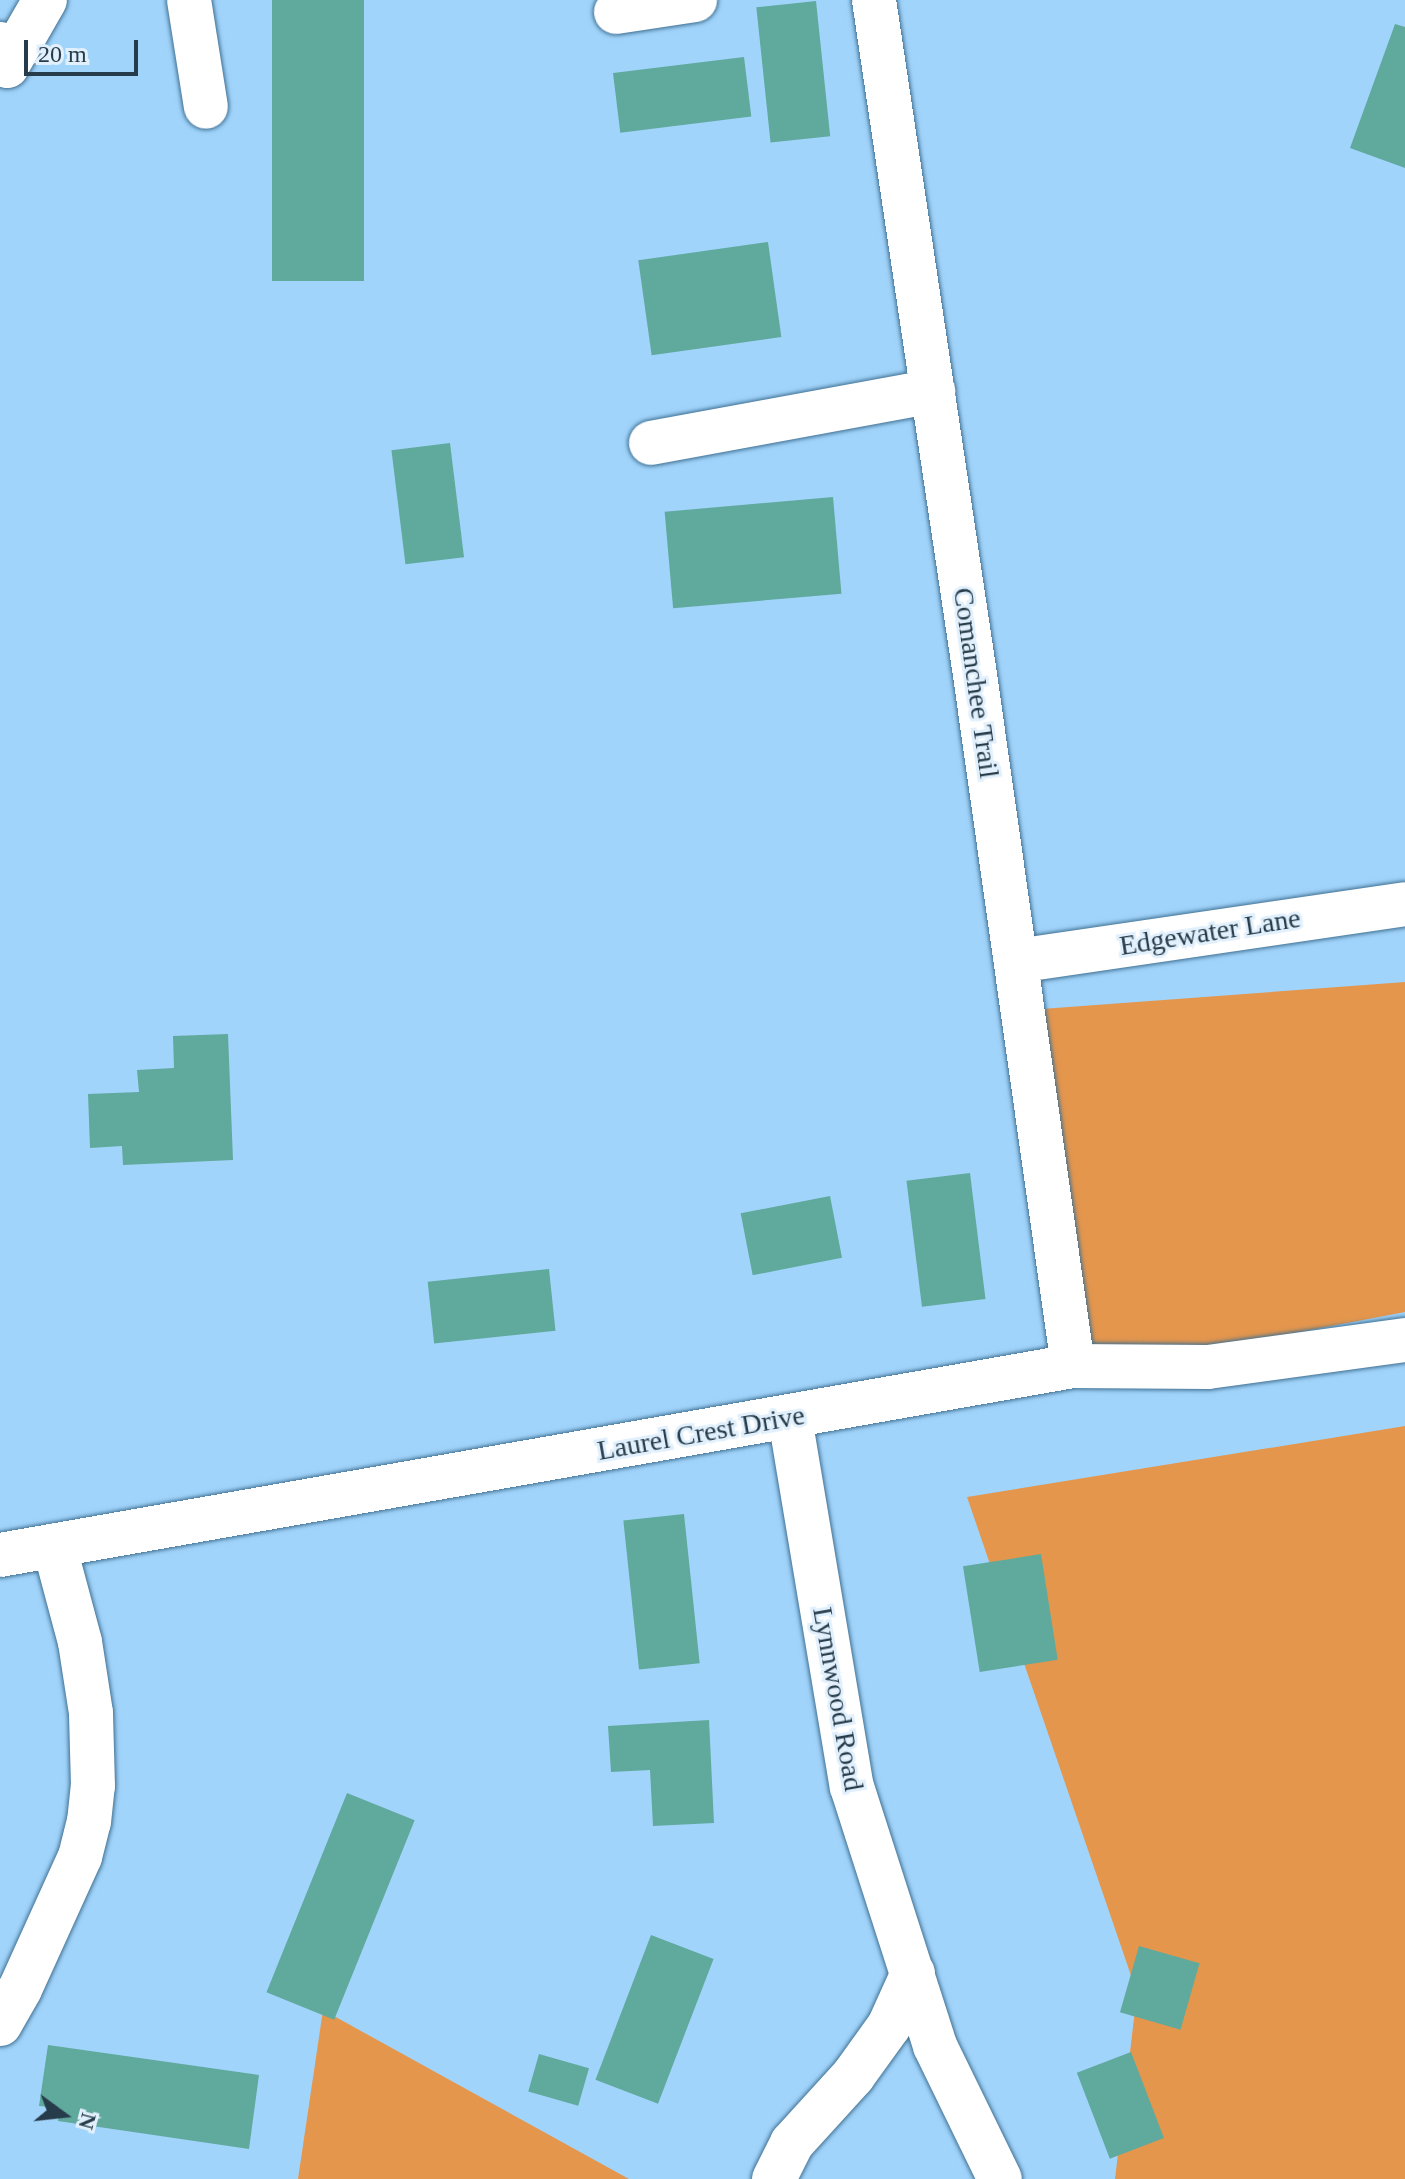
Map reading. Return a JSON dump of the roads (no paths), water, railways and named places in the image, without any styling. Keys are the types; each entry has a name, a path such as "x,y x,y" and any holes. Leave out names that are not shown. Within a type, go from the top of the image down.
{"street":[{"path":"0,44 7,66 45,0"},
{"path":"189,0 206,107"},
{"path":"616,12 695,0"},
{"name":"Comanchee Trail","path":"874,0 1073,1366"},
{"path":"651,443 933,391"},
{"name":"Edgewater Lane","path":"1016,961 1405,904"},
{"name":"Laurel Crest Drive","path":"0,1555 484,1467 790,1418 1073,1366 1208,1367 1405,1340"},
{"name":"Lynnwood Road","path":"790,1418 852,1787 935,2046 1000,2179"},
{"path":"0,2024 20,1989 80,1857 89,1822 93,1786 91,1713 80,1642 54,1545"},
{"path":"774,2179 792,2143 853,2076 889,2026 913,1973"}]}
